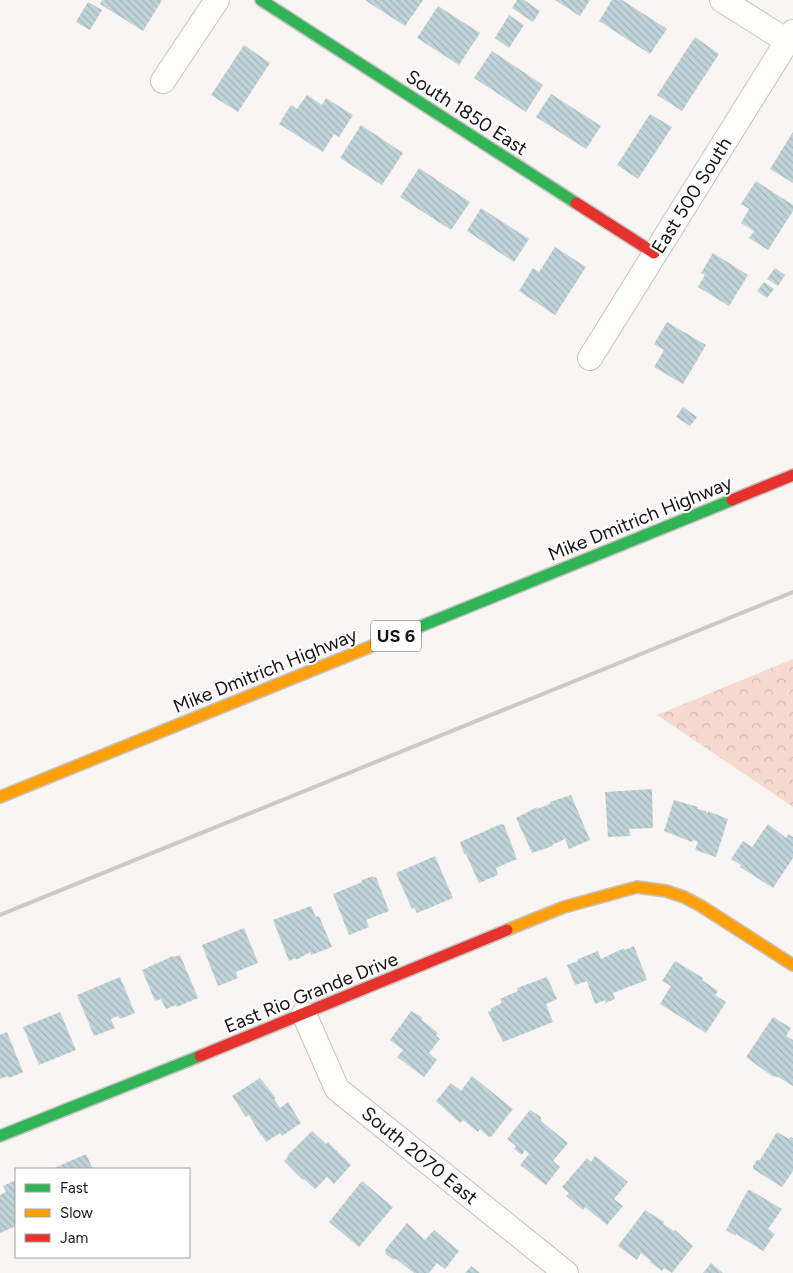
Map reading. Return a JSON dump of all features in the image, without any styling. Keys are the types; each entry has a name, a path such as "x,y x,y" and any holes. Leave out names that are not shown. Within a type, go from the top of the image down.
{"main road":[{"name":"South 1850 East","path":"260,0 654,253"},
{"name":"Mike Dmitrich Highway","path":"0,797 793,475"},
{"name":"East Rio Grande Drive","path":"0,1136 564,907 637,887 666,891 693,902 793,965"}],"street":[{"path":"163,81 217,0"},
{"path":"722,0 790,36"},
{"name":"East 500 South","path":"590,358 790,36"},
{"name":"South 2070 East","path":"304,1014 337,1089 566,1273"}],"green space":[{"path":"793,659 793,807 657,715"}],"building":[{"path":"102,0 162,0 143,31 100,4"},
{"path":"365,0 423,0 405,26"},
{"path":"517,0 524,0 540,11 533,22 512,8"},
{"path":"555,0 590,0 580,16"},
{"path":"612,0 622,0 667,29 650,54 599,21"},
{"path":"88,2 102,10 90,30 76,22"},
{"path":"438,6 480,33 459,65 417,38"},
{"path":"509,15 524,25 509,48 495,38"},
{"path":"695,37 719,54 682,111 657,95"},
{"path":"244,45 270,63 238,112 211,95"},
{"path":"492,51 543,85 526,112 474,78"},
{"path":"551,94 601,126 586,149 536,117"},
{"path":"307,95 322,105 326,98 353,115 339,137 334,134 323,152 279,124 291,105 297,109"},
{"path":"650,114 672,127 638,179 617,165"},
{"path":"361,125 403,153 382,185 340,158"},
{"path":"793,132 793,183 770,169"},
{"path":"419,168 470,202 451,230 400,197"},
{"path":"756,181 793,205 793,211 768,250 749,238 754,231 741,223 749,209 741,204"},
{"path":"481,208 529,239 514,262 467,231"},
{"path":"555,247 586,267 555,315 519,291 533,268 539,272"},
{"path":"713,253 748,275 729,306 698,287 705,275 701,273"},
{"path":"775,268 785,275 778,286 767,279"},
{"path":"764,282 774,289 767,298 757,291"},
{"path":"667,322 706,345 683,384 654,367 664,350 654,344"},
{"path":"683,407 697,417 690,426 676,417"},
{"path":"652,789 653,828 629,829 630,836 608,837 605,792"},
{"path":"571,795 590,840 569,849 565,839 553,846 532,853 516,818 537,807 537,809 550,804 550,802"},
{"path":"674,800 728,819 716,857 695,850 698,842 693,840 692,842 664,831"},
{"path":"501,824 504,825 517,859 496,868 498,875 479,883 460,842"},
{"path":"768,824 786,838 788,834 793,837 793,858 773,888 731,859 743,841 752,847"},
{"path":"435,856 453,898 417,913 414,907 412,909 396,873"},
{"path":"373,876 374,878 376,877 389,911 366,920 369,927 349,935 333,894"},
{"path":"311,906 316,917 319,916 332,947 311,955 310,952 296,960 295,958 289,961 273,920"},
{"path":"244,928 258,963 236,972 238,978 218,986 202,945"},
{"path":"634,946 647,980 613,993 615,999 606,1003 605,1000 595,1004 587,981 575,985 567,965 598,951 601,959 624,948 625,950"},
{"path":"180,955 198,998 177,1007 176,1005 166,1009 161,999 155,1001 142,970 173,956"},
{"path":"675,961 703,978 702,980 718,991 715,995 726,1002 706,1033 660,1004 671,986 662,981"},
{"path":"120,977 135,1013 120,1019 118,1016 111,1019 115,1028 94,1036 77,995"},
{"path":"547,977 557,999 546,1004 553,1022 503,1042 488,1012 492,1010 491,1008 502,1003 500,999 518,991 517,988"},
{"path":"411,1011 422,1017 422,1020 438,1033 436,1036 440,1039 429,1053 437,1060 424,1077 397,1057 403,1050 390,1040"},
{"path":"60,1012 76,1050 39,1065 23,1027"},
{"path":"773,1017 791,1028 786,1036 793,1040 793,1086 778,1077 772,1076 746,1057"},
{"path":"7,1032 23,1072 9,1078 8,1076 0,1079 0,1035"},
{"path":"472,1076 513,1109 492,1136 489,1137 480,1129 478,1132 463,1120 460,1123 436,1101 451,1083 461,1091"},
{"path":"260,1078 276,1098 274,1099 280,1108 288,1102 301,1123 282,1136 280,1133 266,1142 249,1115 246,1117 232,1096"},
{"path":"530,1110 541,1117 541,1121 568,1143 553,1161 560,1167 546,1185 520,1165 529,1154 525,1150 522,1155 514,1149 516,1146 507,1139"},
{"path":"312,1131 326,1144 328,1142 351,1165 334,1184 327,1177 315,1189 284,1161"},
{"path":"777,1132 789,1139 790,1137 793,1138 793,1171 782,1187 753,1169 753,1166 757,1160 760,1160"},
{"path":"86,1154 93,1168 54,1168"},
{"path":"595,1156 628,1182 614,1199 623,1206 607,1225 585,1207 583,1210 566,1196 569,1193 562,1187 587,1158 591,1162"},
{"path":"15,1180 15,1226 0,1233 0,1195 6,1192 3,1186"},
{"path":"362,1181 393,1207 359,1247 329,1222"},
{"path":"748,1190 782,1209 768,1229 775,1234 763,1251 726,1230"},
{"path":"645,1210 664,1222 663,1224 675,1230 693,1246 672,1273 664,1268 662,1271 641,1253 637,1260 618,1246"},
{"path":"407,1223 425,1240 434,1230 459,1251 445,1269 437,1263 429,1273 414,1273 386,1254 385,1250"},
{"path":"711,1263 723,1273 703,1273"},
{"path":"471,1266 480,1273 465,1273"}],"railway":[{"path":"0,915 793,592"}],"traffic: fast":[{"path":"261,0 576,203"},
{"path":"377,644 732,500"},
{"path":"0,1136 200,1056"}],"traffic: slow":[{"path":"0,797 377,644"},
{"path":"507,930 564,907 637,887 666,891 684,897 793,965"}],"traffic: jam":[{"path":"576,203 654,253"},
{"path":"732,500 793,475"},
{"path":"200,1056 507,930"}]}
